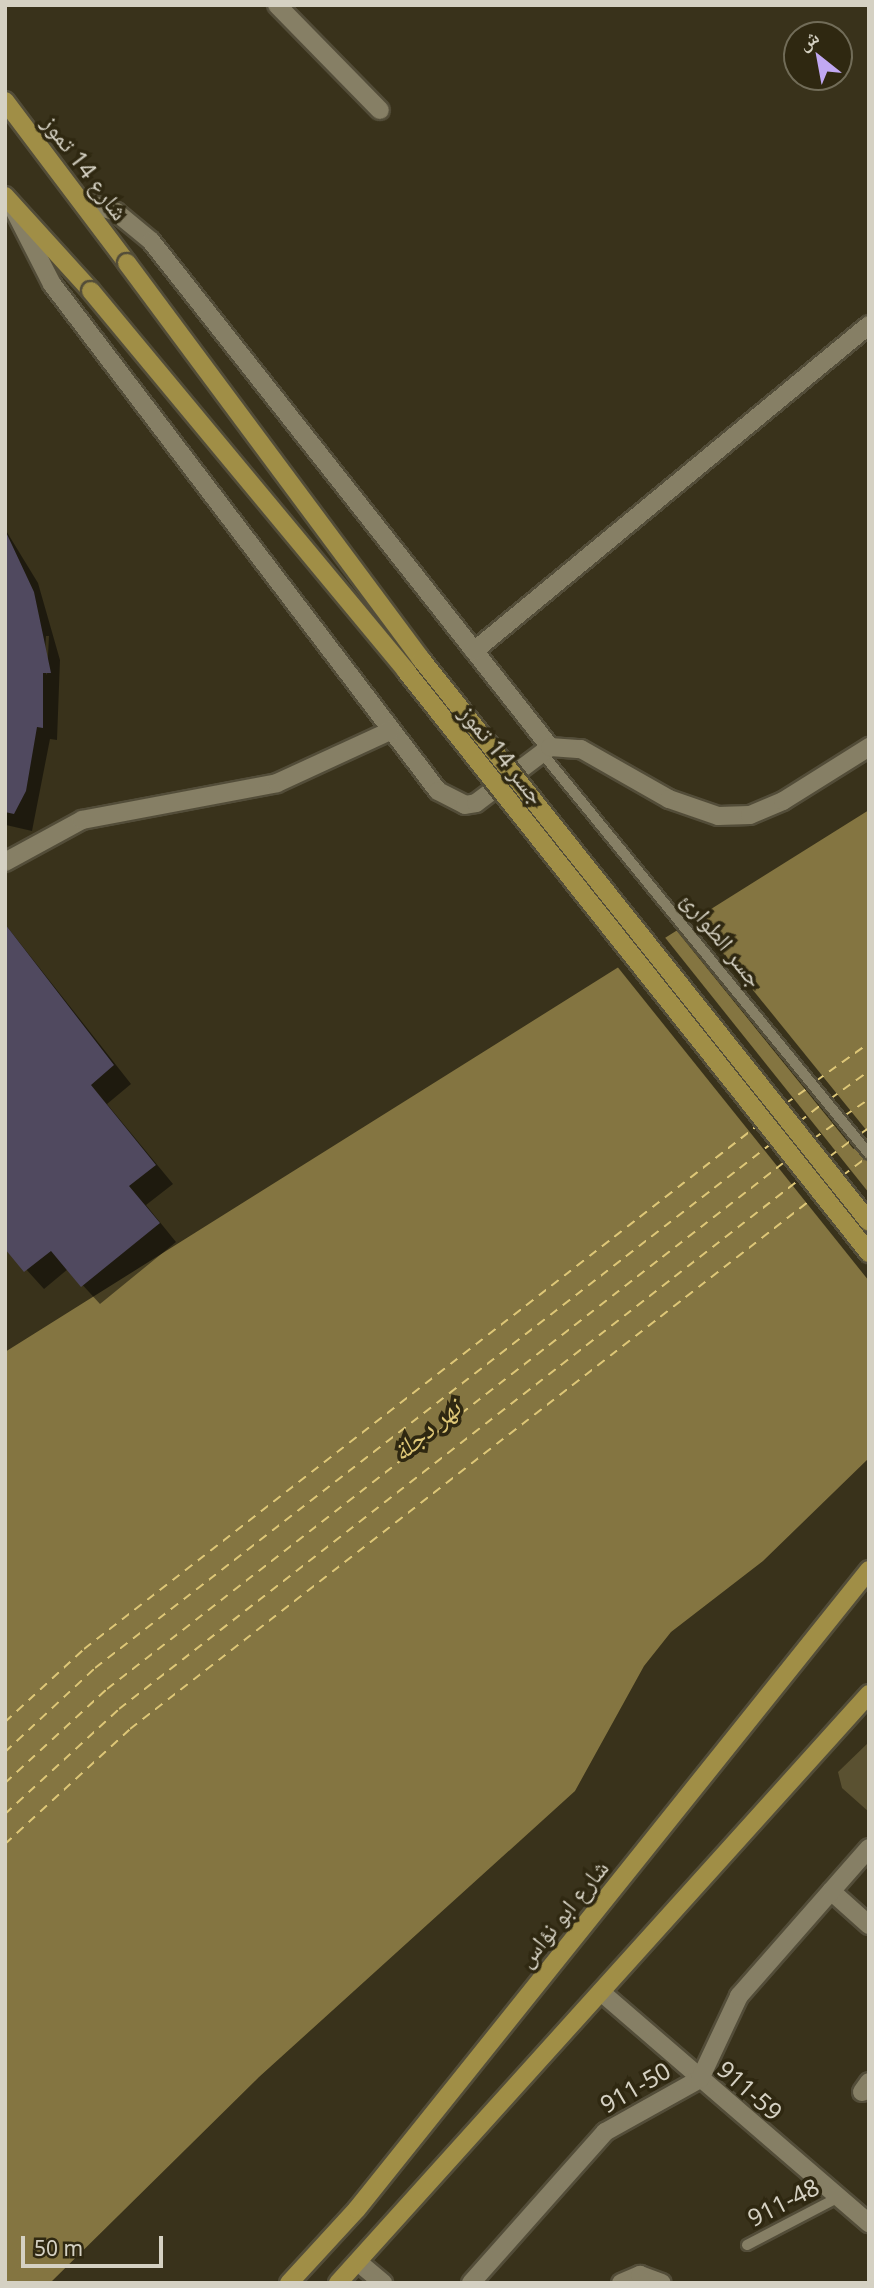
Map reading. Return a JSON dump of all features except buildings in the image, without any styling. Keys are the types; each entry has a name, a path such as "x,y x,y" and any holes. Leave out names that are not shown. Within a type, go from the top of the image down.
{"main road":[{"name":"شارع 14 تموز","path":"5,101 85,202 127,263"},
{"name":"جسر 14 تموز","path":"8,199 91,291 405,671 869,1253"},
{"name":"جسر 14 تموز","path":"127,263 389,618 869,1222"},
{"name":"شارع ابو نؤاس","path":"289,2283 357,2209 808,1639 869,1570"},
{"path":"808,1639 869,1576"},
{"path":"338,2283 869,1694"}],"street":[{"path":"277,5 380,110"},
{"path":"8,199 52,284 438,791 465,805 546,750 581,749 669,799 718,816 750,815 783,801 869,747"},
{"path":"85,202 116,212 151,241 474,651 546,750"},
{"path":"474,651 869,325"},
{"path":"5,862 82,820 277,783 390,731"},
{"name":"911-50","path":"471,2283 605,2132 700,2079 739,1996 869,1848"},
{"path":"831,1891 869,1925"},
{"name":"911-59","path":"601,1992 869,2223"},
{"path":"358,2262 383,2283"},
{"path":"621,2283 640,2275 662,2283"}],"lane":[{"name":"جسر الطوارئ","path":"546,750 869,1154"},
{"name":"911-48","path":"747,2245 839,2197"}],"shaded area":[{"path":"869,1742 869,1812 842,1788 838,1772"}],"water":[{"name":"نهر دجلة","path":"869,810 869,1458 763,1561 671,1632 644,1666 575,1791 259,2077 50,2283 5,2283 5,1352"}],"pier":[{"path":"693,916 869,1133 869,1136 853,1149 676,930"},
{"path":"663,935 869,1193 869,1281 616,965"}],"ferry route":[{"path":"816,1081 869,1043"},
{"path":"830,1099 869,1071"},
{"path":"785,1104 809,1087"},
{"path":"844,1116 869,1099"},
{"path":"799,1122 822,1104"},
{"path":"813,1139 837,1122"},
{"path":"5,1722 84,1649 758,1125"},
{"path":"860,1134 869,1128"},
{"path":"829,1157 853,1139"},
{"path":"5,1752 95,1668 772,1143"},
{"path":"842,1176 866,1158"},
{"path":"5,1783 107,1689 787,1160"},
{"path":"5,1814 119,1709 800,1179"},
{"path":"5,1844 130,1729 813,1198"}]}
